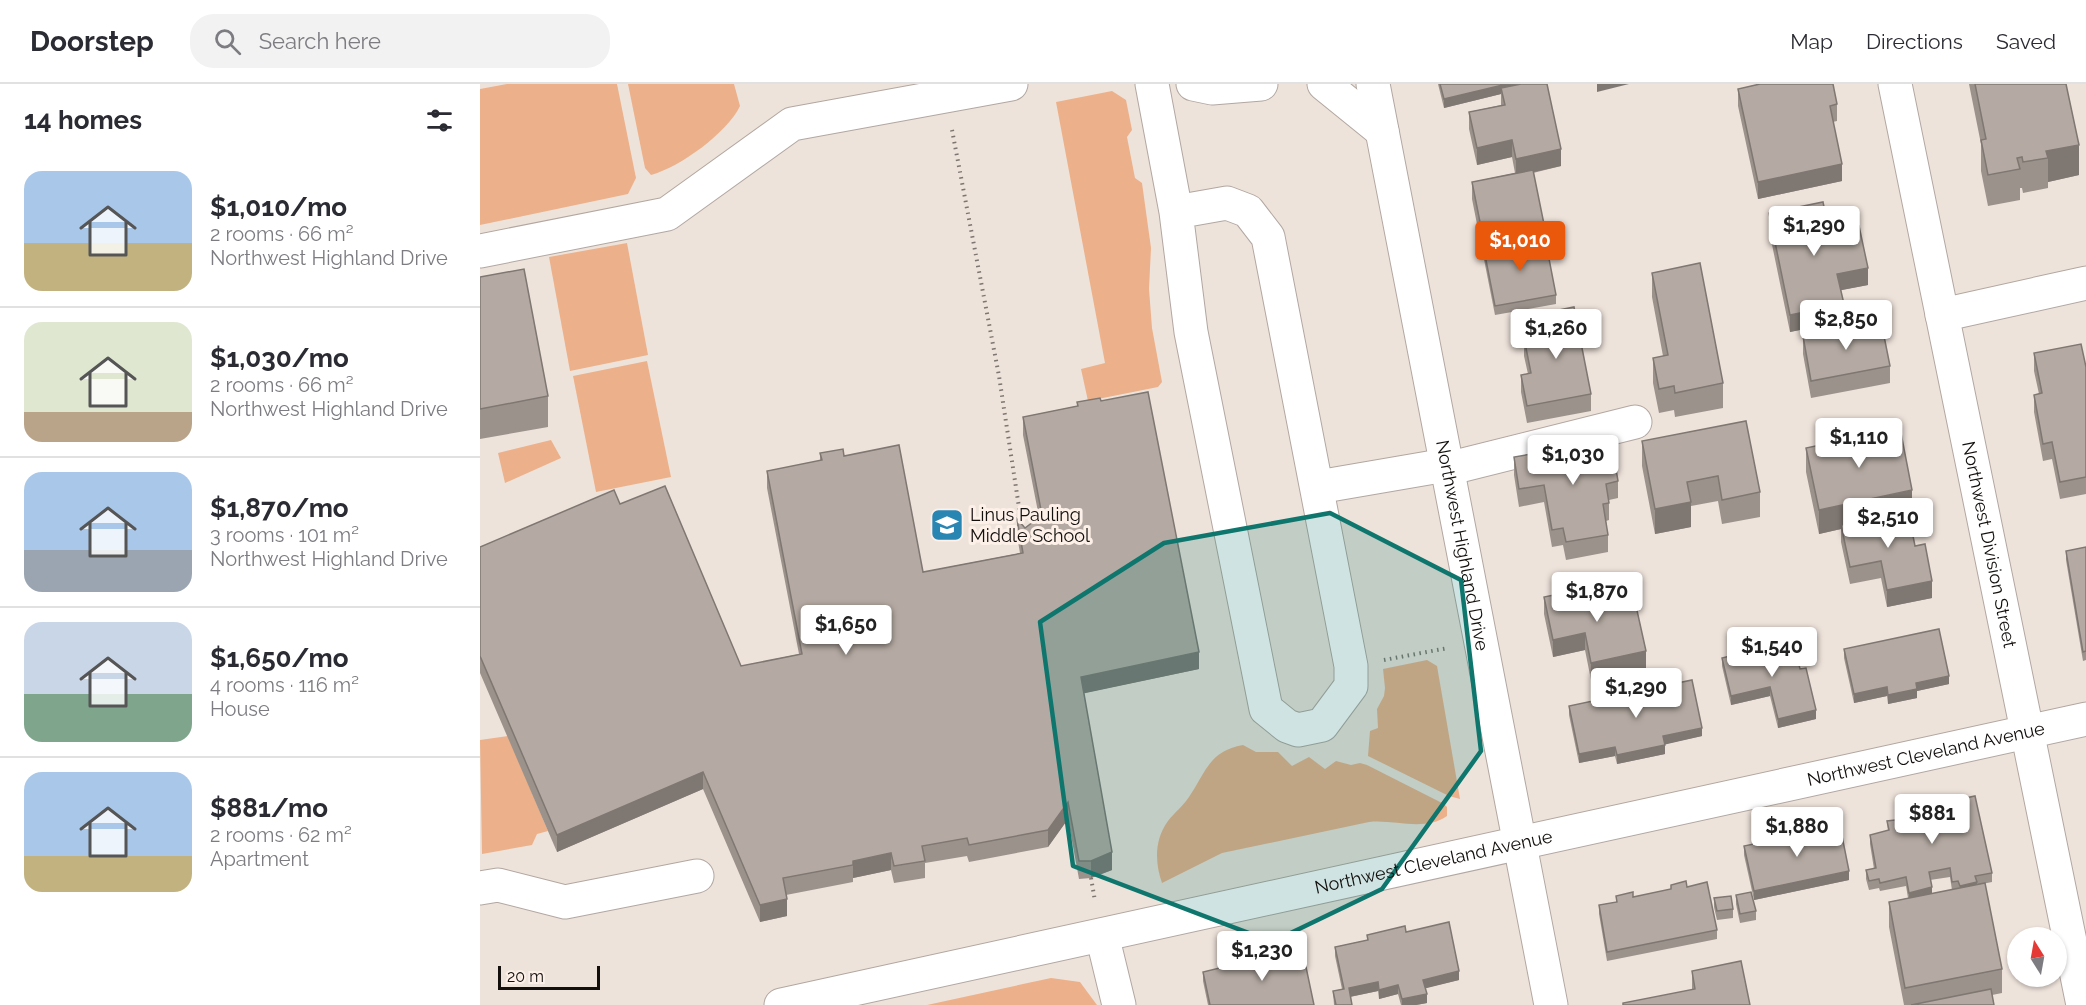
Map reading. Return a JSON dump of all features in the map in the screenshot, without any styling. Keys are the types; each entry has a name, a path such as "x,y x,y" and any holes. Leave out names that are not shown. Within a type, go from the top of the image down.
{"street":[{"path":"480,251 667,214 792,124 1011,84"},
{"path":"1152,84 1176,212 1191,332 1266,709 1287,726 1298,730 1322,725 1351,686 1351,666 1268,237 1248,211 1227,203 1176,212"},
{"path":"1193,84 1212,88 1261,84"},
{"path":"1324,84 1382,131"},
{"name":"Northwest Highland Drive","path":"1373,84 1551,1005"},
{"name":"Northwest Division Street","path":"1895,84 2083,1005"},
{"path":"1942,315 2086,283"},
{"path":"1318,487 1446,467 1635,422"},
{"name":"Northwest Cleveland Avenue","path":"781,1005 2086,719"},
{"path":"480,888 498,885 565,902 697,876"},
{"path":"1102,935 1119,1005"}],"path":[{"path":"950,121 999,376 1023,534"},
{"path":"1351,666 1480,642"}],"highlighted area":[{"path":"1330,513 1461,580 1481,751 1382,889 1272,942 1073,866 1040,622 1164,543"}],"shaded area":[{"path":"507,84 617,84 636,178 628,194 480,225 480,89"},
{"path":"628,84 734,84 740,106 725,127 702,148 675,165 651,175 645,168"},
{"path":"1112,91 1126,100 1132,130 1127,137 1135,178 1142,183 1151,248 1149,289 1152,328 1162,382 1158,387 1088,401 1081,369 1105,363 1056,102"},
{"path":"627,243 648,355 570,371 549,257"},
{"path":"647,361 671,477 596,492 573,376"},
{"path":"551,440 561,458 505,483 498,453"},
{"path":"1427,660 1437,666 1460,799 1449,796 1368,756 1370,731 1378,728 1377,709 1384,696 1383,669"},
{"path":"508,736 548,831 537,834 532,845 482,854 480,740"},
{"path":"1243,745 1256,752 1278,752 1292,766 1309,757 1325,769 1336,761 1351,765 1360,763 1367,765 1444,804 1447,807 1447,816 1438,821 1419,824 1369,822 1222,853 1162,883 1157,852 1163,828 1187,800 1215,757"},
{"path":"1051,978 1080,982 1097,1005 927,1005"}],"building":[{"path":"1440,84 1507,84 1444,99"},
{"path":"1521,84 1547,84 1561,149 1516,159 1512,140 1477,148 1469,112 1505,105 1501,88"},
{"path":"1760,84 1833,84 1837,104 1830,106 1842,164 1758,182 1738,89"},
{"path":"1975,84 2066,84 2079,145 2046,151 2048,158 2023,162 2022,157 2017,158 2020,169 1988,175 1981,140 1986,139"},
{"path":"1533,170 1545,229 1484,242 1472,182"},
{"path":"1823,202 1829,232 1859,226 1868,268 1837,274 1844,304 1790,315 1769,213"},
{"path":"1545,238 1556,295 1495,306 1484,250"},
{"path":"1700,263 1723,383 1675,393 1674,386 1659,389 1653,358 1668,355 1652,273"},
{"path":"524,269 548,396 480,409 480,277"},
{"path":"1574,307 1591,394 1527,406 1521,375 1531,373 1524,338 1543,335 1539,314"},
{"path":"1881,321 1890,366 1811,381 1803,336"},
{"path":"2081,344 2086,367 2086,477 2060,482 2052,442 2043,444 2034,395 2042,393 2034,353"},
{"path":"1148,392 1199,652 1081,677 1112,852 1091,861 1079,861 1068,802 1048,830 969,845 967,838 922,846 925,861 894,866 891,853 853,861 853,865 783,878 787,899 760,905 703,772 557,835 480,656 480,547 614,490 620,504 665,486 741,666 802,654 767,471 822,460 820,453 843,449 844,456 899,445 923,572 1023,553 1017,519 1025,528 1042,515 1023,417 1078,406 1077,402 1100,398 1101,401"},
{"path":"1746,421 1760,492 1722,500 1718,476 1687,482 1691,502 1655,509 1642,441"},
{"path":"1900,428 1912,490 1819,510 1806,448"},
{"path":"1611,440 1618,481 1606,484 1609,503 1603,504 1608,535 1566,542 1563,528 1552,530 1544,485 1519,489 1514,457"},
{"path":"1908,511 1915,546 1925,544 1932,581 1887,590 1881,561 1850,567 1841,525"},
{"path":"2086,547 2086,651 2083,652 2066,551"},
{"path":"1597,586 1601,604 1634,597 1646,651 1591,663 1585,633 1553,640 1544,597"},
{"path":"1939,629 1949,676 1916,683 1917,689 1888,695 1887,687 1854,694 1844,649"},
{"path":"1793,640 1800,669 1806,668 1816,710 1778,719 1770,687 1731,696 1722,658"},
{"path":"1692,680 1702,728 1663,736 1665,745 1617,755 1615,747 1579,754 1569,706"},
{"path":"1975,796 1992,873 1975,876 1977,882 1960,886 1958,881 1952,882 1950,868 1929,872 1932,887 1909,893 1906,877 1880,883 1879,879 1869,881 1866,870 1876,868 1870,835 1889,830 1887,821 1895,820 1899,828 1897,813"},
{"path":"1840,826 1849,871 1754,891 1744,846"},
{"path":"1686,881 1687,887 1707,882 1717,930 1607,952 1599,905 1617,902 1616,896 1633,892 1633,897 1671,889 1671,885"},
{"path":"1985,883 2002,969 1905,988 1889,902"},
{"path":"1751,892 1756,911 1740,914 1736,895"},
{"path":"1731,896 1733,909 1717,911 1714,898"},
{"path":"1449,922 1459,971 1423,980 1427,994 1402,999 1398,985 1379,990 1378,982 1349,988 1352,1005 1336,1005 1333,991 1344,989 1335,947 1368,940 1367,935 1405,926 1406,932"},
{"path":"1302,948 1314,1005 1210,1005 1203,972"},
{"path":"1741,961 1750,1005 1623,1005 1623,1003 1695,989 1692,971"},
{"path":"1991,989 1994,1005 1911,1005"}],"place":[{"name":"Linus Pauling Middle School","path":"947,525"}]}
